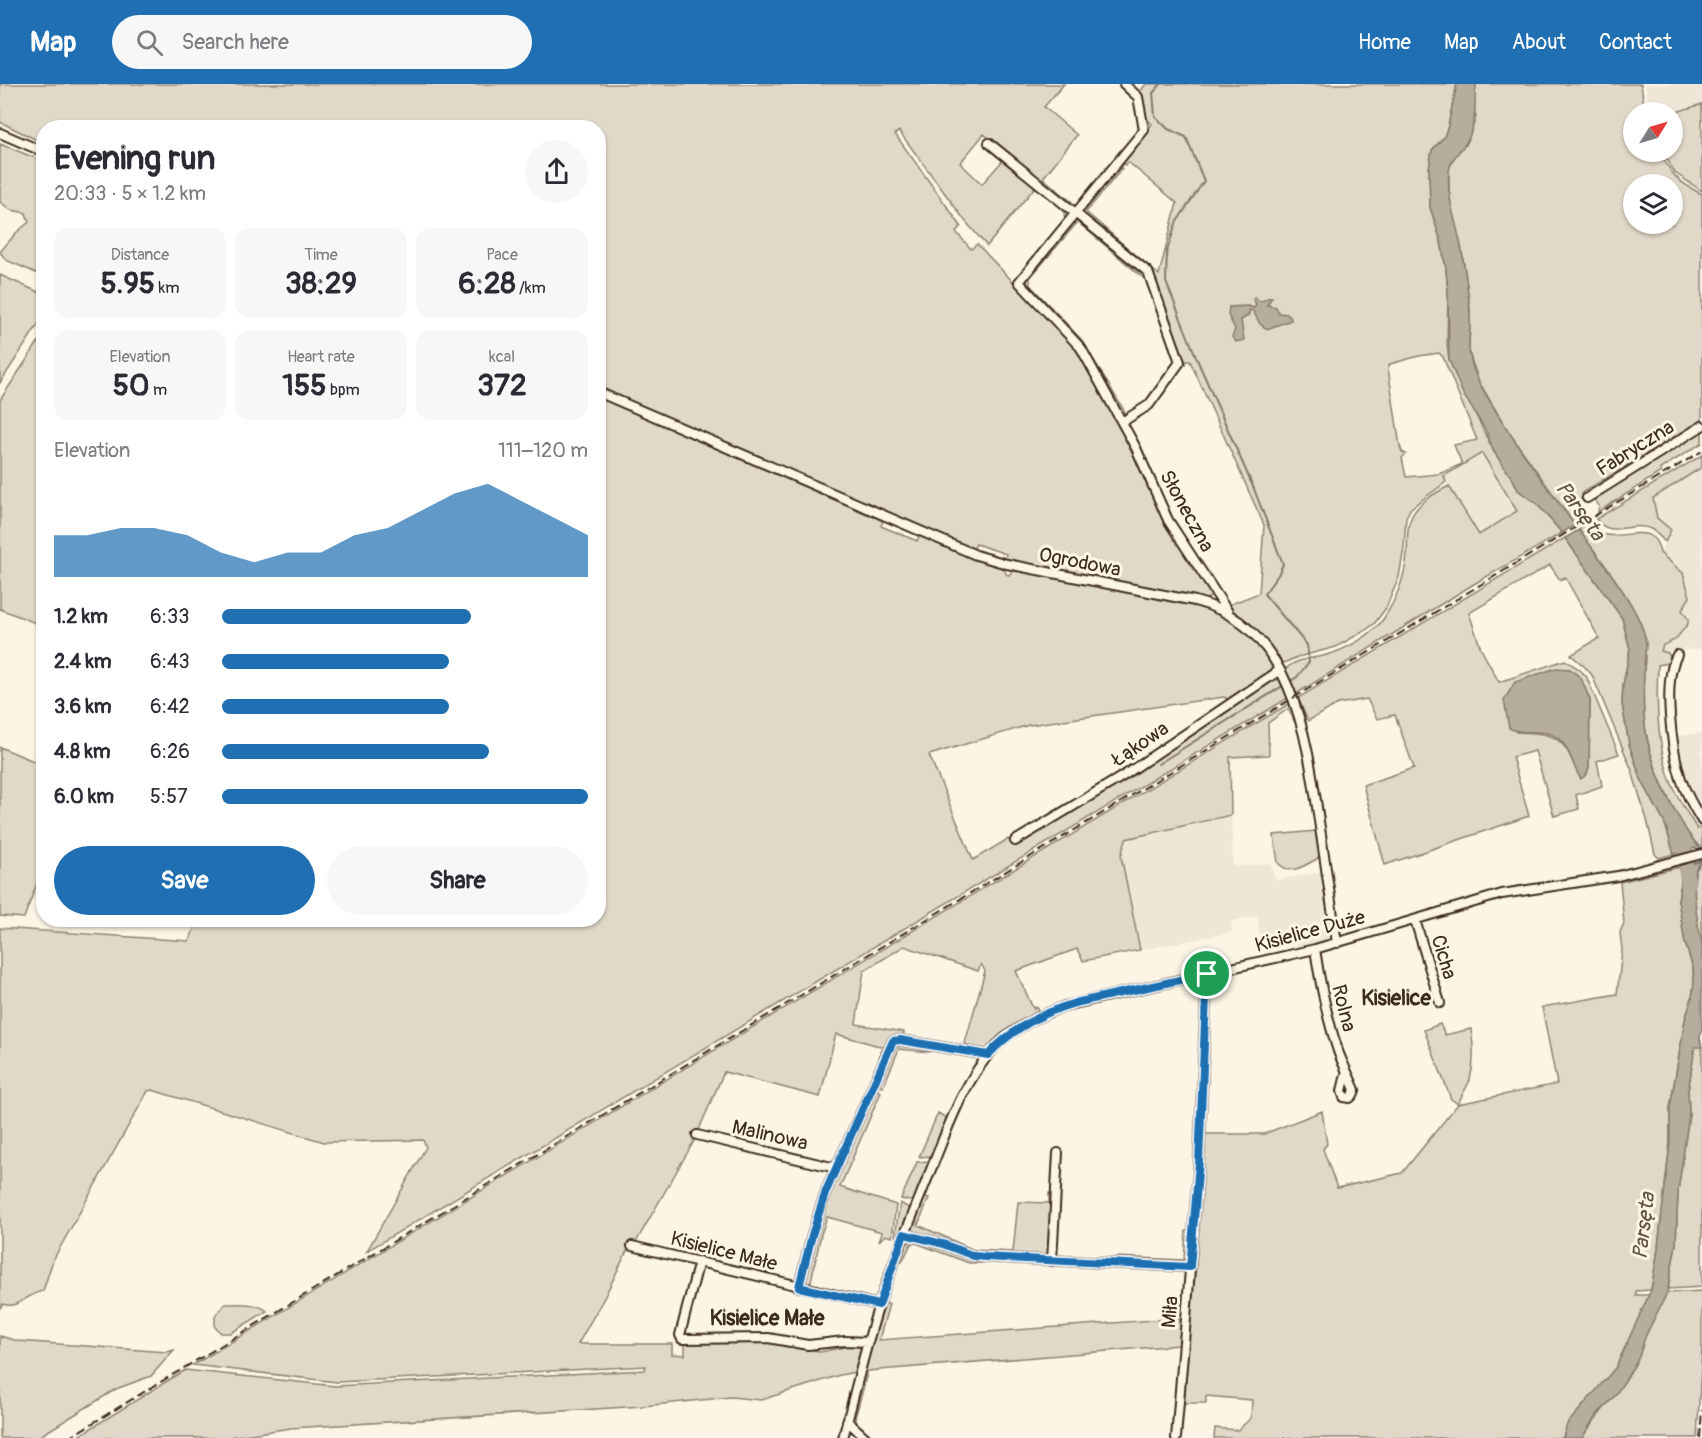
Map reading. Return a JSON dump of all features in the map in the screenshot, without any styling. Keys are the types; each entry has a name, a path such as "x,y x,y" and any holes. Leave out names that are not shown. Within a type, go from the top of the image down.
{"street":[{"name":"Słoneczna","path":"1124,84 1138,97 1144,130 1019,282 1081,348 1122,422 1168,520 1228,612"},
{"path":"0,133 36,149"},
{"path":"989,143 1148,272 1180,362 1149,405 1122,422"},
{"name":"Ogrodowa","path":"606,395 976,555 1007,564 1195,601 1228,612 1242,622 1256,635 1280,670 1293,698 1308,747 1337,943"},
{"name":"Fabryczna","path":"1587,498 1702,426"},
{"path":"1677,655 1668,684 1675,748 1683,785 1702,821"},
{"name":"Łąkowa","path":"1015,841 1123,776 1280,670"},
{"name":"Kisielice Duże","path":"843,1438 879,1305 904,1234 962,1095 988,1055 1018,1028 1075,1003 1315,949 1502,894 1618,876 1702,854"},
{"name":"Cicha","path":"1415,920 1440,1003"},
{"name":"Rolna","path":"1315,949 1329,1018 1346,1074"},
{"name":"Miła","path":"1176,1438 1199,1162 1207,974"},
{"path":"799,1287 814,1227 836,1168 893,1041 900,1040 988,1055"},
{"name":"Malinowa","path":"697,1135 836,1168"},
{"path":"1052,1261 1058,1153"},
{"path":"904,1234 943,1244 974,1256 1190,1267"},
{"name":"Kisielice Małe","path":"632,1246 879,1305"},
{"path":"699,1262 680,1335 682,1339 768,1338 808,1345 845,1341 868,1342"},
{"path":"847,1421 866,1438"}],"shaded area":[{"path":"0,84 1064,84 1044,107 1077,135 1043,178 1072,202 1070,205 984,134 960,163 982,184 1004,159 1068,211 1065,218 1063,209 1035,187 987,246 966,222 899,131 895,134 961,226 956,232 971,249 977,244 1078,350 1098,382 1129,441 1166,522 1210,597 1204,600 1005,560 1006,554 976,544 973,550 606,391 606,120 36,120 36,140 0,122"},
{"path":"1146,84 1457,84 1448,126 1444,137 1432,150 1429,169 1430,207 1441,241 1446,269 1449,360 1494,452 1518,490 1536,503 1562,533 1472,585 1296,694 1285,670 1289,666 1351,645 1366,636 1384,618 1393,603 1402,579 1406,563 1409,522 1422,503 1449,486 1479,535 1517,511 1482,453 1444,476 1446,482 1411,508 1406,517 1399,577 1386,608 1374,624 1336,647 1281,664 1255,629 1230,608 1228,605 1259,593 1264,525 1190,361 1183,364 1153,272 1083,213 1083,209 1118,166 1122,169 1086,212 1159,275 1177,203 1128,162 1125,165 1122,162 1152,124 1146,118 1139,93","holes":["1439,353 1443,357 1477,440 1454,445 1462,464 1439,474 1406,477 1402,458 1406,454 1402,452 1400,446 1388,368 1390,364 1419,356"]},
{"path":"1457,84 1476,84 1472,131 1467,142 1452,161 1449,171 1451,202 1468,295 1470,356 1477,379 1497,413 1575,525 1562,533 1536,503 1518,490 1494,452 1485,429 1463,394 1449,360 1446,269 1441,241 1430,207 1429,169 1432,150 1444,137 1448,126"},
{"path":"1476,84 1641,84 1644,102 1623,102 1623,162 1666,162 1674,174 1623,174 1623,234 1683,234 1683,183 1702,194 1702,420 1583,492 1579,507 1585,520 1575,525 1508,431 1479,382 1469,353 1470,308 1462,251 1452,213 1449,169 1459,149 1466,145 1476,117 1473,105"},
{"path":"1645,84 1702,84 1702,104 1683,110 1683,102 1648,102"},
{"path":"1702,104 1702,191 1683,178 1683,174 1675,173 1669,162 1683,162 1683,110"},
{"path":"0,144 36,158 36,273 6,260 0,252 29,222 26,213 11,210 0,202"},
{"path":"1076,219 1079,219 1146,275 1148,282 1079,223 1030,278 1030,285 1081,339 1125,412 1128,413 1122,413 1081,343 1027,283 1028,275"},
{"path":"0,275 36,291 36,328 0,383"},
{"path":"1255,297 1261,301 1272,297 1267,305 1276,307 1279,313 1287,314 1291,320 1267,329 1260,324 1253,311 1250,310 1248,316 1241,320 1244,340 1236,342 1232,337 1235,329 1228,315 1229,307 1254,308 1256,304 1253,299"},
{"path":"36,346 36,623 0,609 0,400"},
{"path":"606,400 879,519 883,521 881,526 917,541 919,536 1004,568 1006,574 1009,575 1013,570 1129,590 1208,609 1245,630 1265,651 1270,662 1271,673 1229,700 1224,697 1029,725 929,755 973,860 1008,839 1014,846 1127,778 1270,680 1279,680 1288,698 367,1251 426,1147 423,1140 324,1142 152,1090 148,1091 53,1260 43,1291 13,1305 3,1304 0,1308 0,928 189,941 195,927 606,927"},
{"path":"1702,429 1702,443 1598,512 1599,506 1594,499"},
{"path":"1482,453 1518,511 1478,535 1443,477"},
{"path":"1702,455 1702,467 1653,498 1657,518 1671,530 1665,542 1651,529 1644,527 1608,528 1596,519"},
{"path":"1702,467 1702,649 1668,653 1661,651 1663,645 1673,642 1688,619 1682,610 1683,573 1660,553 1671,530 1657,518 1653,498"},
{"path":"1588,524 1597,532 1607,535 1640,533 1649,535 1656,541 1660,553 1683,573 1690,597 1682,610 1688,619 1688,624 1675,640 1663,645 1661,651 1668,653 1670,657 1669,663 1658,665 1659,730 1665,763 1678,798 1697,829 1702,827 1702,847 1691,837 1682,823 1654,764 1643,707 1646,643 1643,630 1628,600 1579,530"},
{"path":"1579,530 1628,600 1643,630 1646,643 1643,689 1645,729 1649,748 1663,787 1674,809 1685,829 1699,847 1674,854 1665,824 1641,779 1629,744 1622,704 1630,649 1622,618 1565,538"},
{"path":"1565,538 1622,618 1630,649 1622,704 1629,744 1641,779 1665,824 1674,854 1659,858 1655,854 1631,768 1592,675 1571,655 1599,638 1565,577 1560,580 1550,565 1469,613 1481,649 1499,682 1565,660 1586,676 1619,754 1597,761 1602,786 1576,795 1579,809 1554,816 1535,751 1512,757 1529,816 1385,865 1363,785 1414,768 1395,715 1377,719 1367,699 1338,704 1308,721 1298,698","holes":["1590,700 1589,767 1578,774 1567,751 1556,739 1540,734 1515,732"]},
{"path":"1556,668 1570,669 1581,678 1590,700 1589,767 1587,774 1581,779 1568,751 1556,737 1551,734 1520,732 1509,728 1504,700 1515,682"},
{"path":"1290,703 1300,732 1288,709 1268,723 1269,755 1230,757 1231,815 1126,839 1121,856 1140,950 1083,961 1077,949 1016,971 1033,1008 1037,1007 1038,1011 1002,1033 986,1050 980,1050 972,1049 965,1043 985,971 981,964 978,971 904,946 864,971 856,1024 904,1032 903,1037 897,1036 888,1041 879,1057 883,1047 836,1034 820,1097 724,1072 694,1141 636,1242 627,1251 578,1344 672,1344 672,1354 685,1355 685,1343 730,1340 788,1342 820,1352 854,1345 860,1348 862,1354 856,1372 761,1400 731,1397 643,1406 291,1428 223,1438 75,1438 185,1370 335,1386 645,1370 646,1366 337,1382 193,1365"},
{"path":"1702,733 1702,817 1691,797 1683,774 1677,736"},
{"path":"0,747 36,762 36,886 24,918 0,916"},
{"path":"1231,815 1233,867 1270,863 1276,880 1323,872 1328,938 1323,943 1297,949 1294,936 1261,944 1257,916 1231,921 1232,932 1140,950 1121,856 1126,839"},
{"path":"1316,831 1320,849 1317,859 1295,869 1286,869 1278,863 1274,835"},
{"path":"1702,861 1696,869 1694,884 1702,943 1700,1038 1702,1047 1695,1047 1688,1091 1689,1114 1678,1191 1676,1244 1667,1293 1645,1337 1639,1357 1614,1397 1595,1417 1582,1438 1563,1438 1567,1424 1616,1367 1651,1290 1670,1143 1670,1108 1685,1020 1694,983 1693,968 1685,943 1678,900 1681,884 1680,867"},
{"path":"1702,862 1702,943 1694,885 1696,870"},
{"path":"1680,867 1681,884 1678,900 1685,943 1693,968 1694,983 1685,1020 1670,1108 1670,1143 1651,1290 1636,1291 1636,1295 1650,1295 1616,1367 1564,1433 1563,1438 1214,1438 1215,1428 1238,1430 1251,1418 1252,1400 1206,1396 1206,1403 1184,1403 1205,1134 1264,1134 1322,1111 1327,1144 1323,1149 1337,1188 1402,1173 1458,1104 1557,1084 1542,1007 1617,994 1622,950 1620,932 1624,923 1620,882"},
{"path":"1440,1024 1445,1035 1471,1029 1472,1069 1469,1082 1458,1104 1451,1099 1424,1030"},
{"path":"904,1044 930,1048 929,1052 899,1049 883,1087 877,1085 890,1055 898,1046"},
{"path":"1695,1047 1702,1047 1702,1287 1668,1289 1676,1244 1678,1191 1689,1114 1688,1091"},
{"path":"875,1089 881,1092 840,1187 896,1205 892,1237 885,1235 879,1241 882,1232 827,1217 810,1286 804,1279 814,1237 829,1191"},
{"path":"938,1113 948,1119 931,1156 919,1157"},
{"path":"930,1161 914,1202 901,1199 917,1162"},
{"path":"1049,1193 1053,1194 1050,1251 1047,1256 976,1254 912,1232 912,1224 924,1197 929,1198 918,1225 974,1250 1013,1252 1018,1202 1049,1203"},
{"path":"900,1203 911,1209 898,1237 895,1236"},
{"path":"1186,1231 1190,1231 1186,1263 1116,1259 1116,1257 1184,1260"},
{"path":"913,1240 941,1246 982,1263 969,1263 916,1243 911,1244 902,1262 899,1257 905,1244"},
{"path":"1702,1291 1702,1349 1697,1438 1582,1438 1629,1374 1667,1293"},
{"path":"883,1303 889,1304 879,1340 1181,1318 1179,1345 868,1371 855,1418 858,1425 863,1428 861,1429 855,1425 852,1416"},
{"path":"225,1304 253,1305 267,1311 231,1333 221,1333 215,1327 215,1316"},
{"path":"0,1336 18,1341 167,1352 174,1350 151,1376 116,1389 37,1438 0,1438"}],"waterway":[{"path":"1158,764 1297,677 1309,662 1307,645 1264,594 1283,564 1254,489 1166,282 1167,251 1176,223 1204,181 1186,137 1168,129 1155,116 1153,93 1161,84"},
{"name":"Parsęta","path":"1679,836 1684,844 1688,884"}],"railway":[{"path":"68,1438 1702,451"},
{"path":"1700,1438 1702,1410"}],"district":[{"name":"Kisielice","path":"1396,998"},
{"name":"Kisielice Małe","path":"767,1318"}],"route":[{"path":"1207,974 1199,1162 1190,1267 974,1256 943,1244 904,1234 879,1305 799,1287 826,1191 893,1041 900,1040 988,1055 1018,1028 1065,1006 1207,974"}]}
